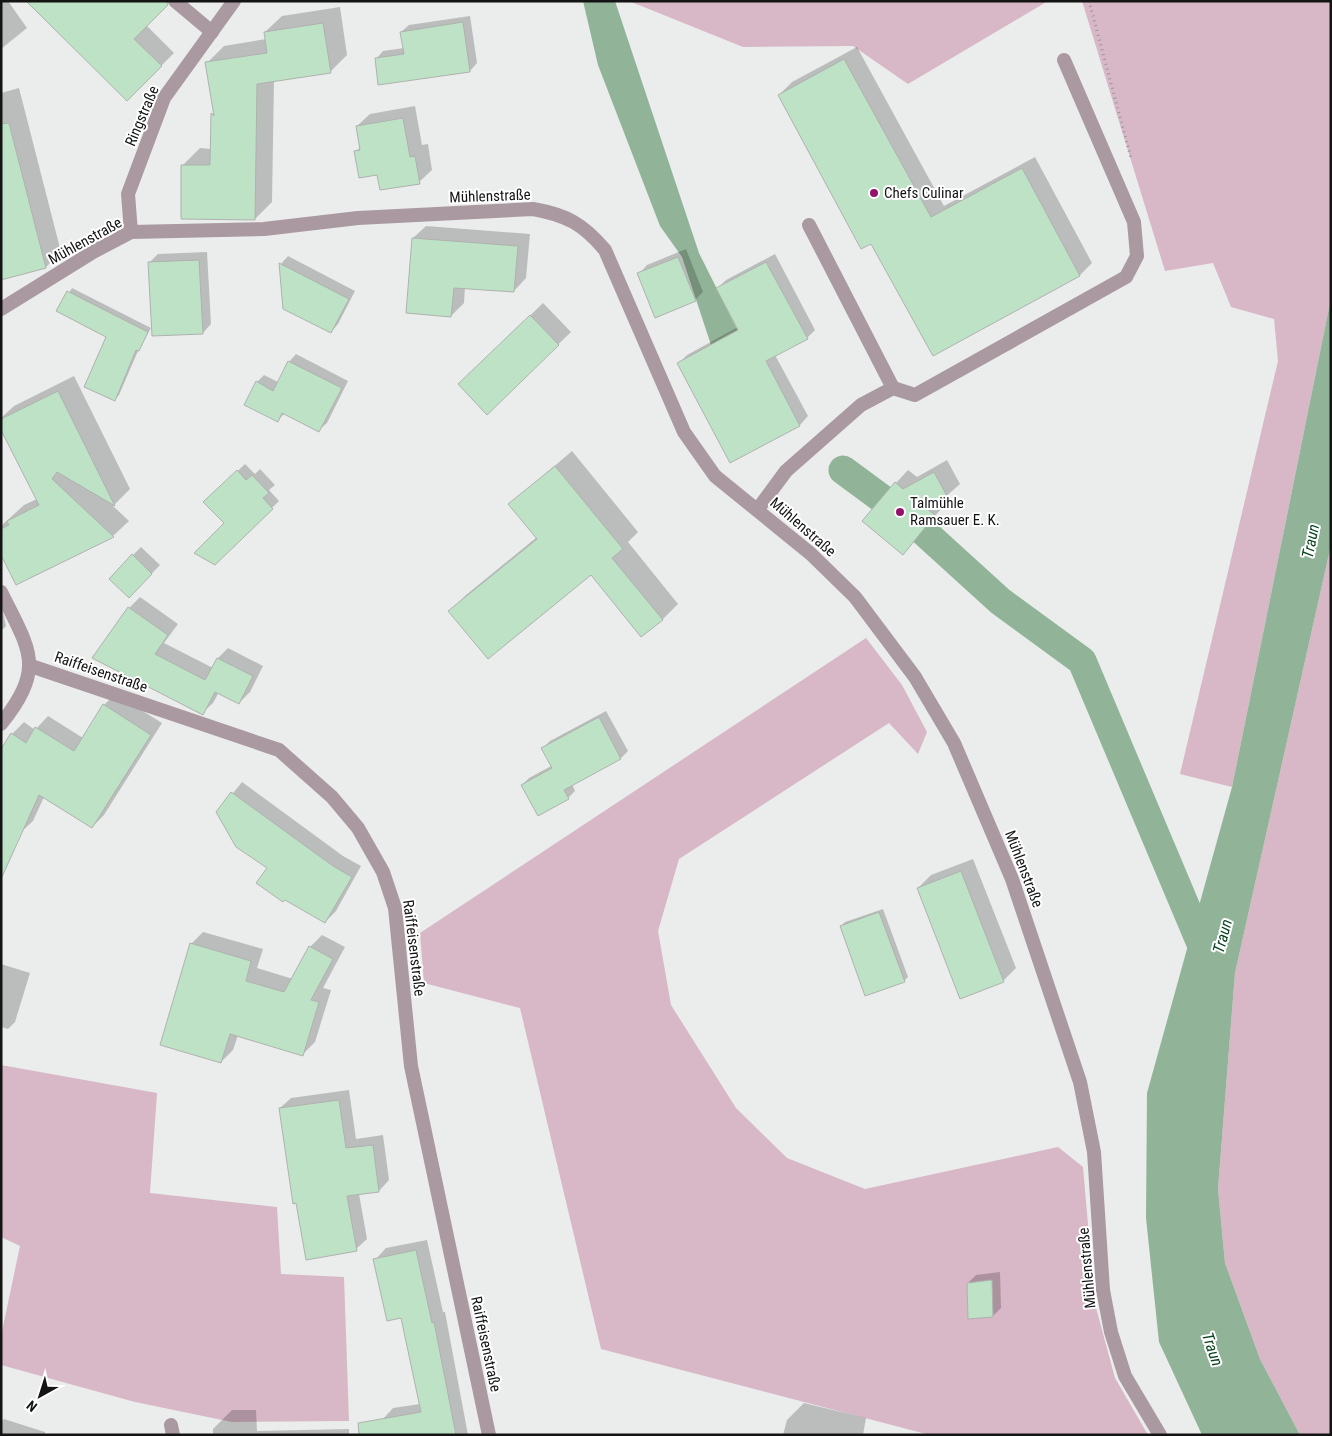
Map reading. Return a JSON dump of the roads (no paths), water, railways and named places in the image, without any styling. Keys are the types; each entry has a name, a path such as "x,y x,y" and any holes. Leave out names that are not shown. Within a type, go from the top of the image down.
{"street":[{"path":"175,1 212,32"},
{"name":"Ringstraße","path":"131,232 128,194 164,98 234,1"},
{"path":"809,225 893,388 915,395 1126,277 1137,256 1134,222 1064,60"},
{"name":"Mühlenstraße","path":"1,309 93,252 131,232 264,230 358,218 533,209 553,212 571,220 590,232 605,250 684,432 714,476 758,509 811,554 855,596 915,677 954,743 1012,879 1080,1082 1094,1152 1103,1290 1111,1332 1125,1376 1160,1435"},
{"path":"758,509 786,471 861,405 893,388"},
{"name":"Raiffeisenstraße","path":"1,592 21,632 31,666 279,750 332,797 358,828 383,872 395,908 411,1066 489,1435"},
{"path":"1,724 22,694 31,666"}],"water":[{"path":"583,1 615,1 699,253 738,331 711,345 682,257 660,226 598,65"},
{"name":"Traun","path":"1331,298 1331,545 1235,973 1218,1189 1225,1263 1260,1359 1300,1435 1202,1435 1159,1342 1146,1218 1147,1093 1232,787"}],"waterway":[{"path":"843,470 881,498"},
{"name":"Traun","path":"923,531 1000,601 1082,661 1208,960"}],"place":[{"name":"Chefs Culinar","path":"874,193"},
{"name":"Talmühle Ramsauer E. K.","path":"900,512"}]}
